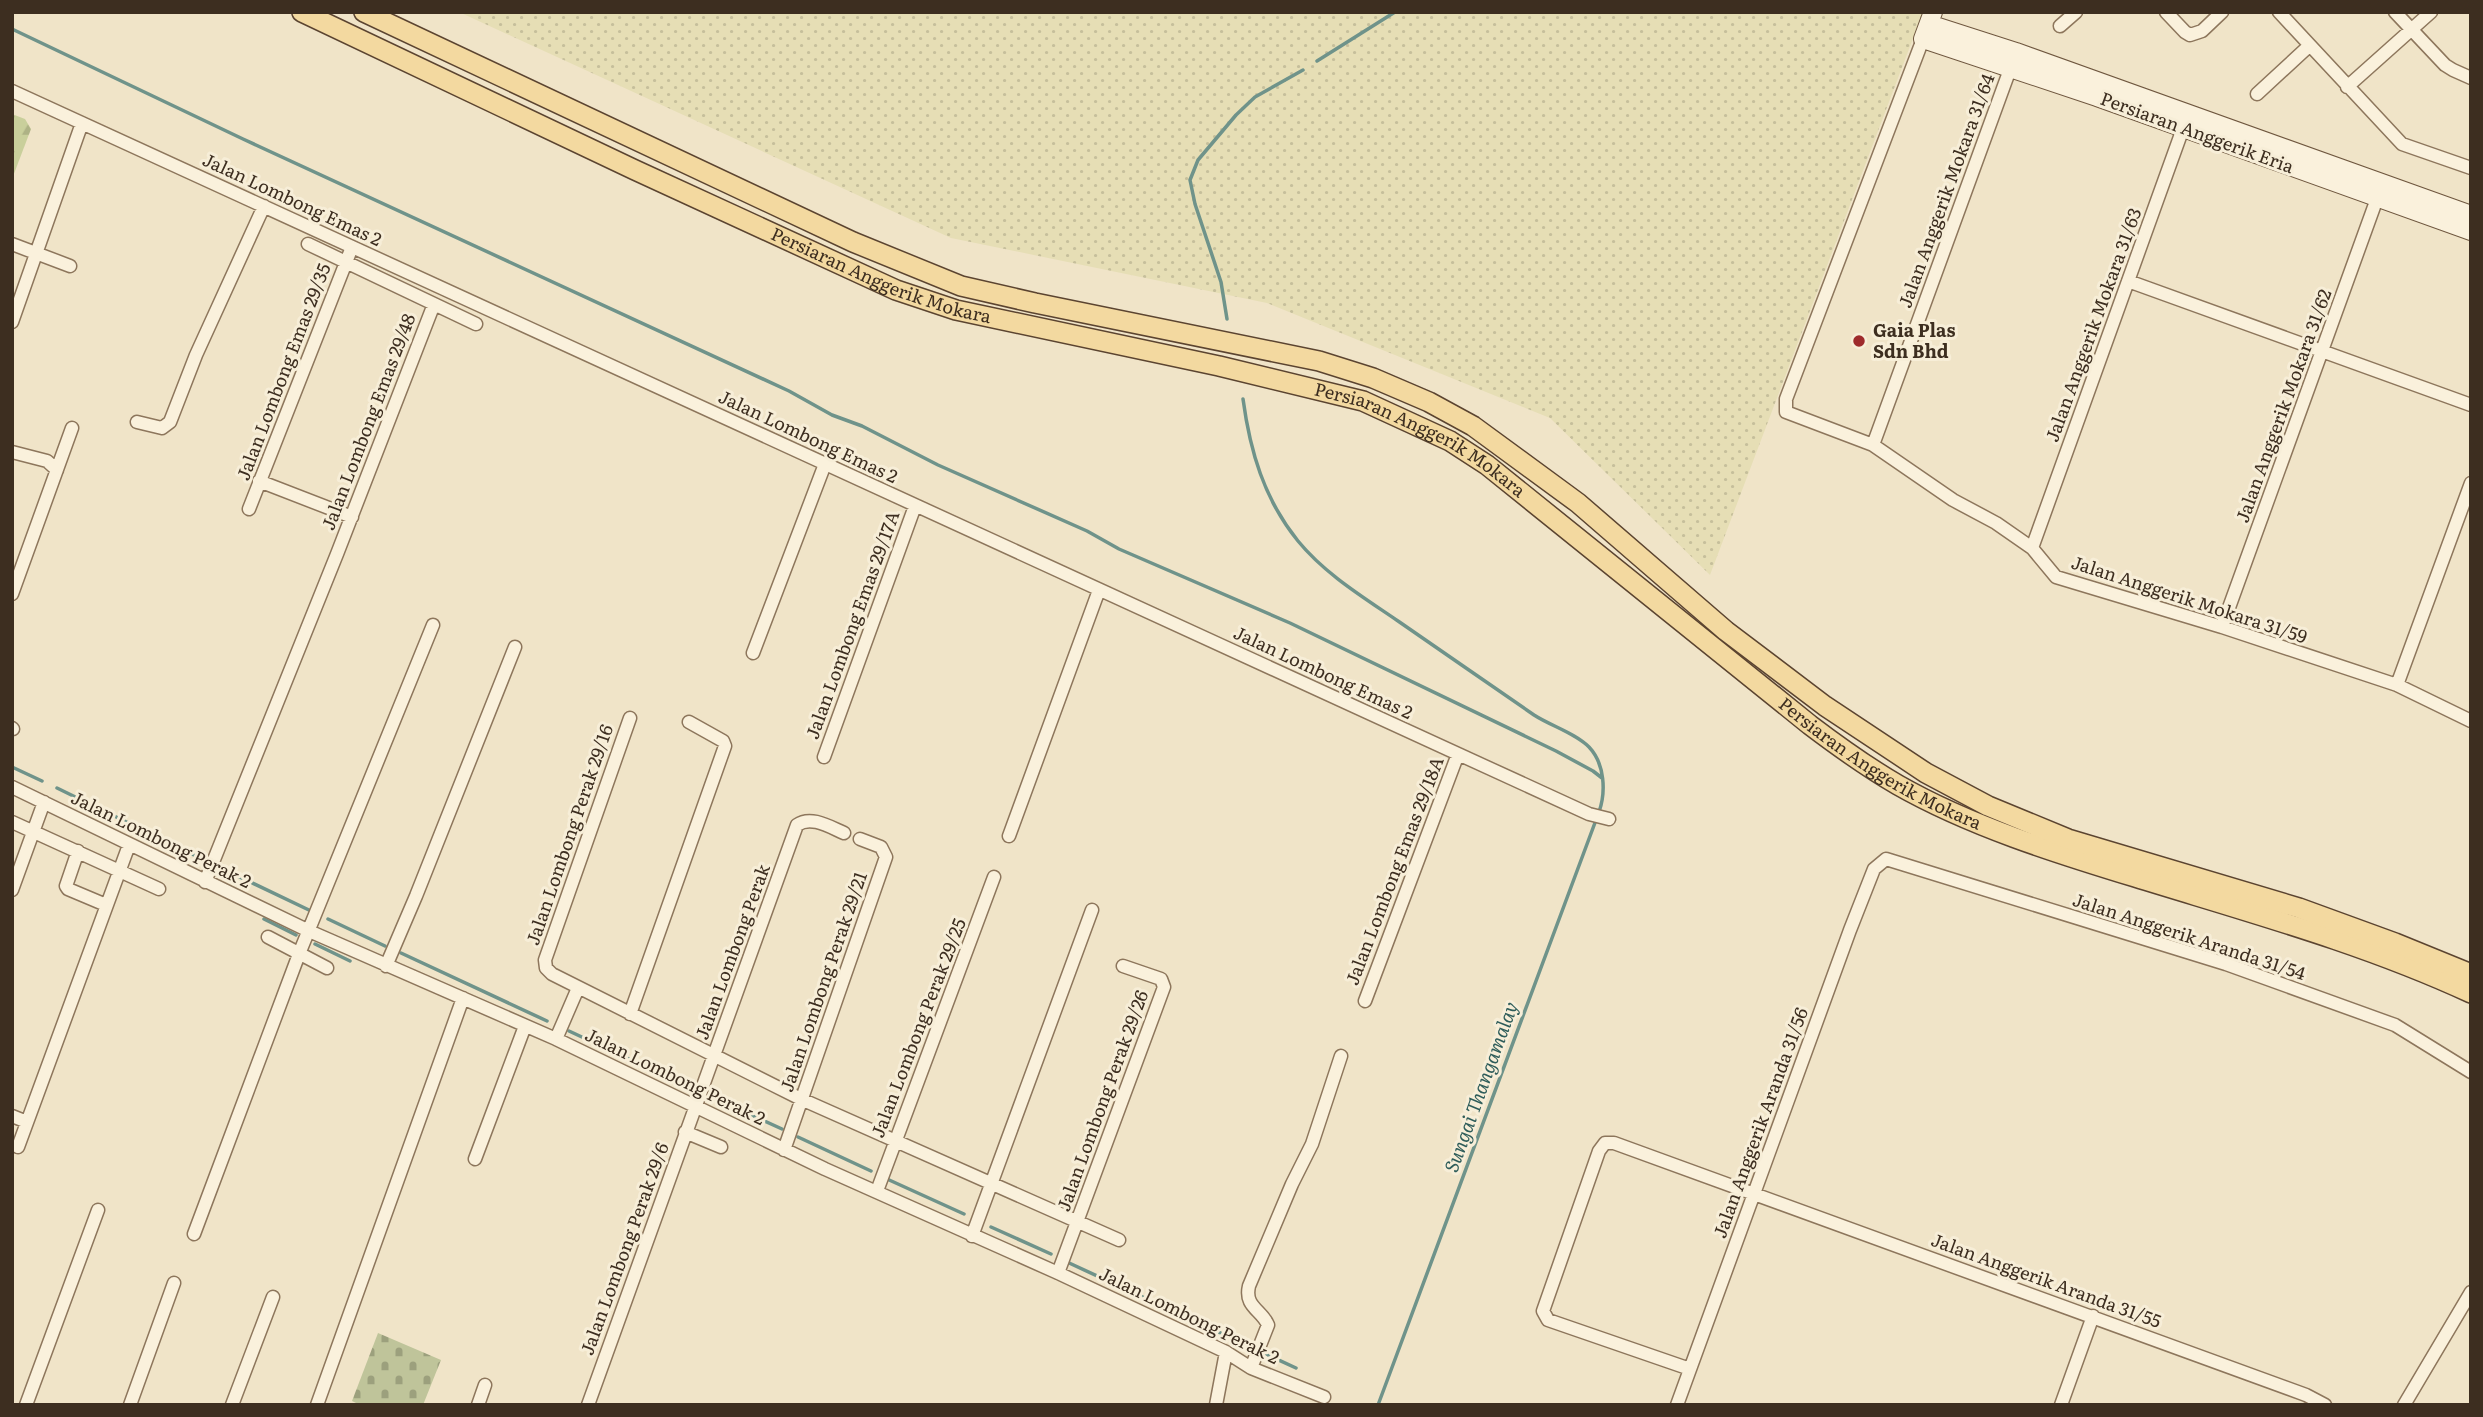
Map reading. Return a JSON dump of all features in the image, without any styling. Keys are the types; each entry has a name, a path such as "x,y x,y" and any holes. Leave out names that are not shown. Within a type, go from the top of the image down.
{"main road":[{"name":"Persiaran Anggerik Mokara","path":"302,12 846,269 896,290 956,310 1219,366 1363,401 1450,441 1487,465 1810,725 1899,786 2000,832 2062,855 2295,926 2402,964 2471,993"},
{"name":"Persiaran Anggerik Mokara","path":"365,12 853,242 961,286 1319,361 1373,378 1429,402 1473,426 1578,503 1726,631 1825,706 1926,774 1988,806 2068,839 2300,908 2471,974"}],"street":[{"path":"2060,26 2076,12"},
{"path":"2166,12 2190,35 2202,31 2222,12"},
{"path":"2279,12 2402,144 2471,168"},
{"path":"2395,12 2445,65 2471,78"},
{"path":"2347,87 2431,12"},
{"name":"Persiaran Anggerik Eria","path":"1928,25 2014,59 2380,191 2471,231"},
{"name":"Jalan Anggerik Mokara 31/59","path":"1928,25 1786,404 1786,412 1873,445 1953,500 1996,523 2032,548 2056,576 2397,685 2471,721"},
{"path":"2257,94 2309,46"},
{"name":"Jalan Anggerik Mokara 31/64","path":"1873,445 2014,59"},
{"name":"Jalan Lombong Emas 2","path":"12,91 261,212 352,247 1589,814 1609,819"},
{"name":"Jalan Anggerik Mokara 31/63","path":"2032,548 2185,121"},
{"path":"12,322 82,123"},
{"name":"Persiaran Anggerik Eria","path":"2380,191 2471,215"},
{"name":"Jalan Anggerik Mokara 31/62","path":"2222,627 2380,191"},
{"path":"137,422 162,428 170,422 196,355 261,212"},
{"path":"12,244 70,266"},
{"path":"308,244 476,324"},
{"name":"Jalan Lombong Emas 29/35","path":"249,509 352,247"},
{"path":"2128,281 2471,405"},
{"name":"Jalan Lombong Emas 29/48","path":"205,881 352,517 434,304"},
{"path":"12,594 72,428"},
{"path":"12,452 47,461 57,470"},
{"path":"753,653 825,464"},
{"path":"259,481 352,517"},
{"path":"2397,685 2471,483"},
{"name":"Jalan Lombong Emas 29/17A","path":"824,757 915,506"},
{"path":"1009,836 1099,590"},
{"path":"194,1234 299,954 433,625"},
{"path":"386,966 515,647"},
{"name":"Jalan Lombong Perak 29/16","path":"630,718 545,960 546,968 551,974 578,988 801,1099 991,1183"},
{"path":"630,1014 724,746 723,741 689,722"},
{"name":"Jalan Lombong Emas 29/18A","path":"1365,1001 1458,754"},
{"name":"Jalan Lombong Perak 2","path":"12,787 309,931 556,1039 784,1150 1058,1273 1324,1397"},
{"path":"12,890 44,802"},
{"name":"Jalan Lombong Perak","path":"695,1105 797,825 811,820 844,833"},
{"path":"12,822 159,889"},
{"name":"Jalan Lombong Perak 29/21","path":"784,1150 886,857 881,847 860,839"},
{"path":"18,1147 129,845"},
{"path":"78,851 66,886 106,905"},
{"name":"Jalan Anggerik Aranda 31/54","path":"1886,859 2226,964 2395,1025 2471,1072"},
{"name":"Jalan Anggerik Aranda 31/56","path":"1677,1405 1869,881 1874,869 1886,859"},
{"name":"Jalan Lombong Perak 29/25","path":"877,1191 995,877"},
{"path":"972,1236 1092,910"},
{"path":"268,937 327,968"},
{"name":"Jalan Lombong Perak 29/26","path":"1058,1273 1164,987 1161,979 1123,966"},
{"path":"556,1039 578,988"},
{"path":"317,1405 463,999"},
{"path":"475,1159 525,1026"},
{"path":"1253,1363 1268,1325 1265,1318 1254,1310 1250,1303 1247,1294 1249,1286 1312,1144 1341,1056"},
{"name":"Jalan Lombong Perak 29/6","path":"588,1405 695,1105"},
{"path":"12,1116 27,1122"},
{"path":"685,1132 721,1147"},
{"name":"Jalan Anggerik Aranda 31/55","path":"1690,1369 1548,1321 1544,1317 1547,1299 1599,1151 1605,1143 1614,1143 1754,1192 2306,1395 2325,1405"},
{"path":"991,1183 1119,1240"},
{"path":"26,1405 99,1210"},
{"path":"130,1405 174,1283"},
{"path":"2404,1405 2471,1292"},
{"path":"232,1405 273,1297"},
{"path":"2061,1405 2093,1316"},
{"path":"1216,1405 1226,1352"},
{"path":"478,1405 485,1385"}],"shaded area":[{"path":"459,12 1923,12 1710,575 1550,418 1267,303 951,238"}],"green space":[{"path":"12,114 25,119 31,129 12,179"},
{"path":"378,1333 441,1360 423,1405 360,1405 352,1401"}],"waterway":[{"path":"1317,61 1395,12"},
{"path":"12,29 243,139 789,391 832,415 862,426 938,465 1087,531 1119,549 1290,623 1556,751 1602,778"},
{"path":"1227,319 1221,282 1195,204 1190,180 1198,160 1236,115 1255,97 1303,70"},
{"path":"1243,399 1260,474 1276,508 1298,541 1320,564 1358,594 1534,715 1589,747 1603,778 1603,796 1599,812"},
{"path":"12,767 42,781"},
{"path":"57,788 202,859"},
{"name":"Sungai Thangamalay","path":"1378,1405 1596,820"},
{"path":"223,869 311,911"},
{"path":"264,919 296,935"},
{"path":"328,919 385,946"},
{"path":"315,944 350,961"},
{"path":"401,953 547,1021"},
{"path":"569,1031 691,1088"},
{"path":"707,1095 782,1129"},
{"path":"798,1137 871,1171"},
{"path":"887,1179 964,1214"},
{"path":"991,1227 1051,1254"},
{"path":"1067,1262 1296,1368"}],"place":[{"name":"Gaia Plas Sdn Bhd","path":"1859,341"}]}
